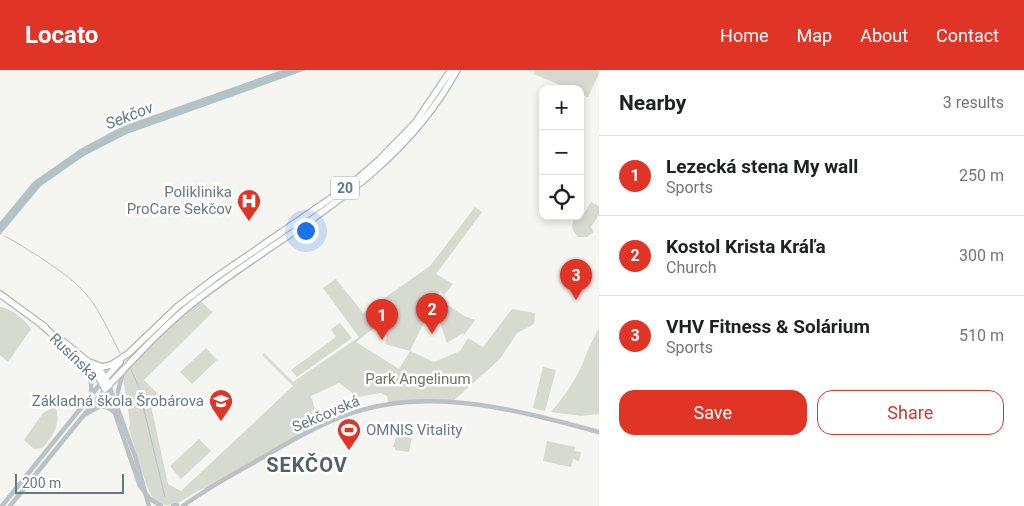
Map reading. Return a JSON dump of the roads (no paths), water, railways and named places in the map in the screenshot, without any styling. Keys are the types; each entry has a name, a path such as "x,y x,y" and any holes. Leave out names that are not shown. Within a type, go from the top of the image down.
{"main road":[{"name":"20","path":"92,363 97,367 109,367 128,353 177,307 215,278 373,166 415,124 450,70"},
{"name":"20","path":"107,387 174,318 354,190 377,170 414,133 436,104 457,70"},
{"name":"Rusínska","path":"0,294 92,363 102,373 103,381"},
{"name":"Rusínska","path":"42,326 103,381"},
{"path":"107,387 103,381 128,353"}],"street":[{"path":"60,343 84,367 90,376 92,384 91,395"},
{"path":"126,366 121,375 118,400 144,485 148,506"},
{"path":"2,506 103,381"},
{"path":"107,387 126,429"},
{"path":"107,387 130,458 145,494 154,503 161,506"},
{"path":"10,506 107,387"},
{"name":"Sekčovská","path":"178,505 315,428 349,414 389,405 421,402 475,404 544,418 599,432"},
{"path":"83,416 94,408 102,406 108,407 115,413"}],"waterway":[{"path":"5,236 51,264 83,291 98,312 120,353"},
{"path":"131,370 138,385 165,497"},
{"path":"403,383 407,382"}],"place":[{"name":"Poliklinika ProCare Sekčov","path":"249,222"},
{"name":"VHV Fitness & Solárium","path":"576,300"},
{"name":"Kostol Krista Kráľa","path":"432,334"},
{"name":"Lezecká stena My wall","path":"382,340"},
{"name":"Základná škola Šrobárova","path":"221,422"},
{"name":"OMNIS Vitality","path":"349,451"}],"district":[{"name":"SEKČOV","path":"307,465"}],"water label":[{"name":"Sekčov","path":"129,115"}],"park label":[{"name":"Park Angelinum","path":"418,379"}]}
